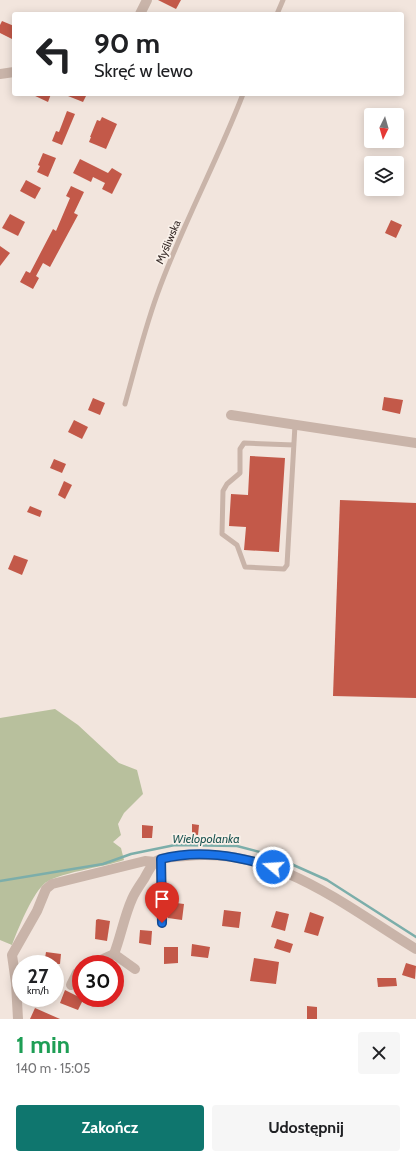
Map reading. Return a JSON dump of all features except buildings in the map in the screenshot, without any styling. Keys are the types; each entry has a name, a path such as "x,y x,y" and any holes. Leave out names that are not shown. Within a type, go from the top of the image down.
{"street":[{"path":"141,12 147,0"},
{"path":"0,74 12,72"},
{"path":"231,415 416,443"},
{"path":"18,1019 16,983 11,957 37,911 48,887 55,883 145,861 158,861 195,854 218,854 245,858 276,868 301,879 332,896 416,949"},
{"path":"158,861 162,923"},
{"path":"135,969 114,954 133,897 158,861"}],"lane":[{"path":"278,12 283,0"},
{"name":"Myśliwska","path":"125,404 156,296 174,251 242,96"},
{"path":"294,445 244,443 240,449 240,473 227,484 223,491 222,534 237,545 245,567 284,569 287,565 294,445 295,425"}],"green space":[{"path":"55,709 78,725 119,763 137,770 143,794 124,813 118,824 121,835 113,842 121,848 124,860 58,877 43,885 38,890 21,922 12,945 0,940 0,718"}],"waterway":[{"name":"Wielopolanka","path":"0,881 103,864 131,854 175,845 237,846 271,855 327,880 416,937"}],"route":[{"path":"162,923 161,859 195,854 218,854 245,858 273,867"}]}
